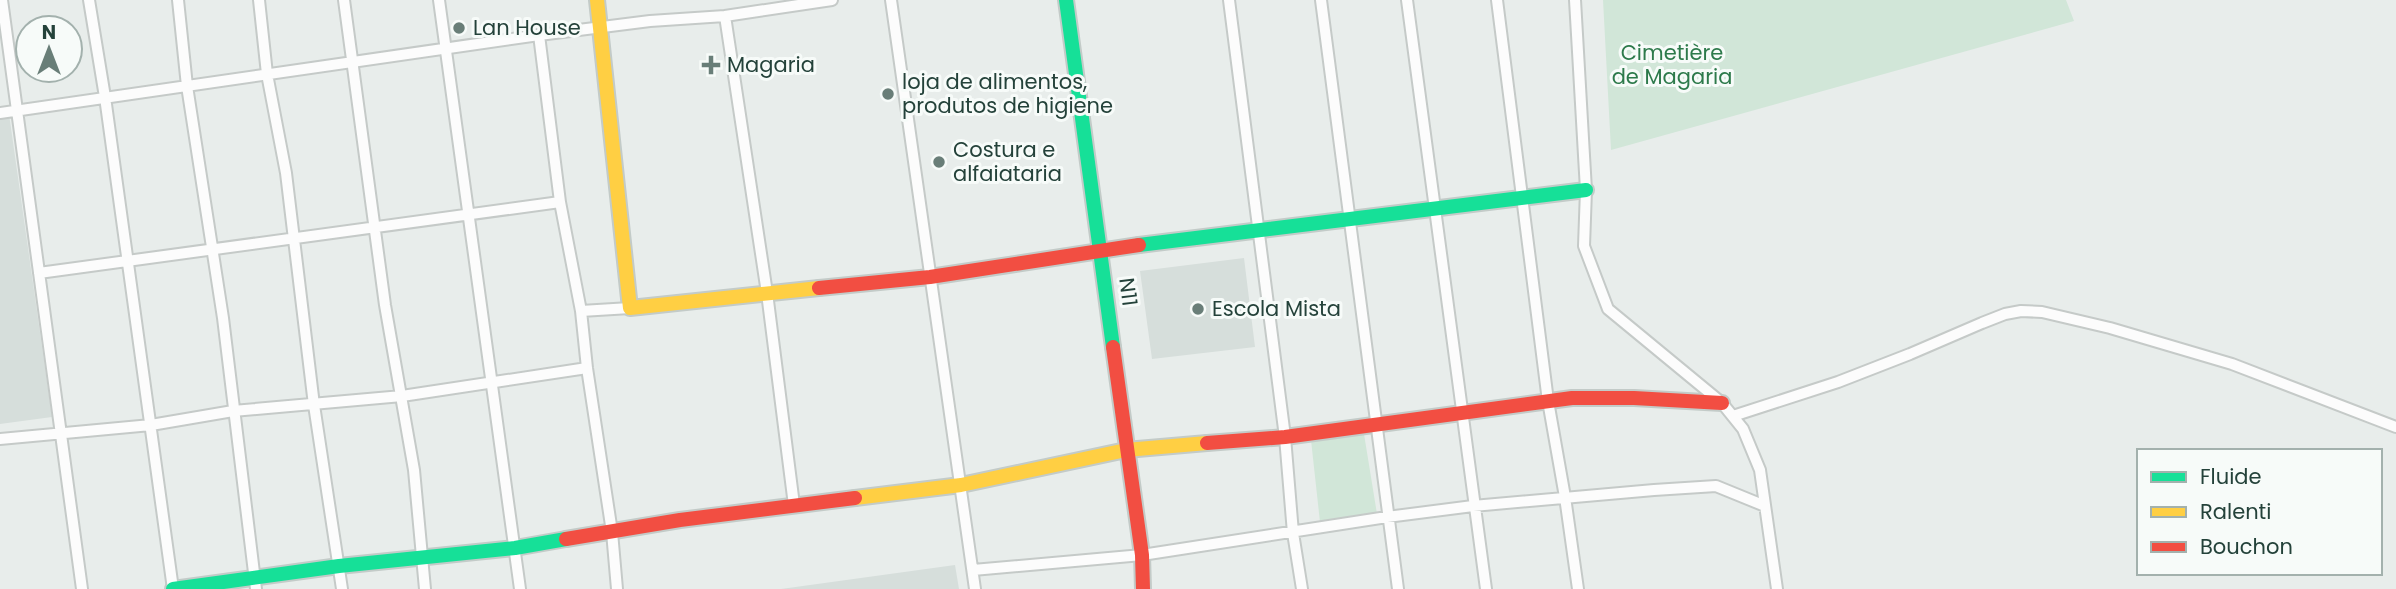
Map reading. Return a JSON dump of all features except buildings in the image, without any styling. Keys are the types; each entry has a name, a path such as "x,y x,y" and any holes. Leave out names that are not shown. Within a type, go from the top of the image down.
{"street":[{"path":"2,0 82,589"},
{"path":"89,0 105,97 173,589 255,583 339,566 515,548 680,520 961,485 1126,450 1285,437 1572,398 1722,403"},
{"path":"178,0 187,86 214,249 255,583"},
{"path":"259,0 267,74 286,173 314,405 342,589"},
{"path":"344,0 385,305 414,471 424,553 422,559 425,589"},
{"path":"439,0 520,589"},
{"path":"597,0 630,307"},
{"path":"0,113 540,35 650,21 725,16 832,0"},
{"path":"891,0 975,589"},
{"name":"N11","path":"1066,0 1142,555 1143,589"},
{"path":"1229,0 1302,589"},
{"path":"1321,0 1398,589"},
{"path":"1407,0 1486,589"},
{"path":"1497,0 1548,401 1578,589"},
{"path":"1575,0 1586,190 1584,246 1608,309 1722,403 1743,429 1760,470 1777,589"},
{"path":"725,16 767,293 794,505"},
{"path":"540,35 560,202 581,311 612,532 617,589"},
{"path":"581,311 930,277 1102,250 1586,190"},
{"path":"39,273 560,202"},
{"path":"1733,416 1838,382 2005,314 2042,312 2110,328 2232,364 2396,427"},
{"path":"0,439 151,425 233,411 402,396 587,368"},
{"path":"973,570 1142,555 1387,517 1565,497 1716,486 1751,498 1765,506"}],"shaded area":[{"path":"9,114 52,417 0,424 0,116"},
{"name":"Escola Mista","path":"1244,258 1255,347 1152,359 1140,271"},
{"path":"955,565 959,589 781,589"}],"green space":[{"name":"Cimetière de Magaria","path":"1603,0 2066,0 2074,21 1611,150"},
{"path":"1364,434 1377,514 1320,522 1311,440"}],"traffic: fast":[{"path":"1066,0 1113,347"},
{"path":"1139,245 1586,190"},
{"path":"173,589 339,566 515,548 566,539"}],"traffic: slow":[{"path":"597,0 630,308 819,288"},
{"path":"855,498 961,485 1126,450 1207,443"}],"traffic: jam":[{"path":"819,288 930,277 1139,245"},
{"path":"1113,347 1142,555 1143,589"},
{"path":"1207,443 1285,437 1572,398 1722,403"},
{"path":"566,539 680,520 855,498"}],"place":[{"name":"Lan House","path":"459,28"},
{"name":"Magaria","path":"711,65"},
{"name":"loja de alimentos, produtos de higiene","path":"888,94"},
{"name":"Costura e alfaiataria","path":"939,162"},
{"name":"Escola Mista","path":"1198,309"}]}
